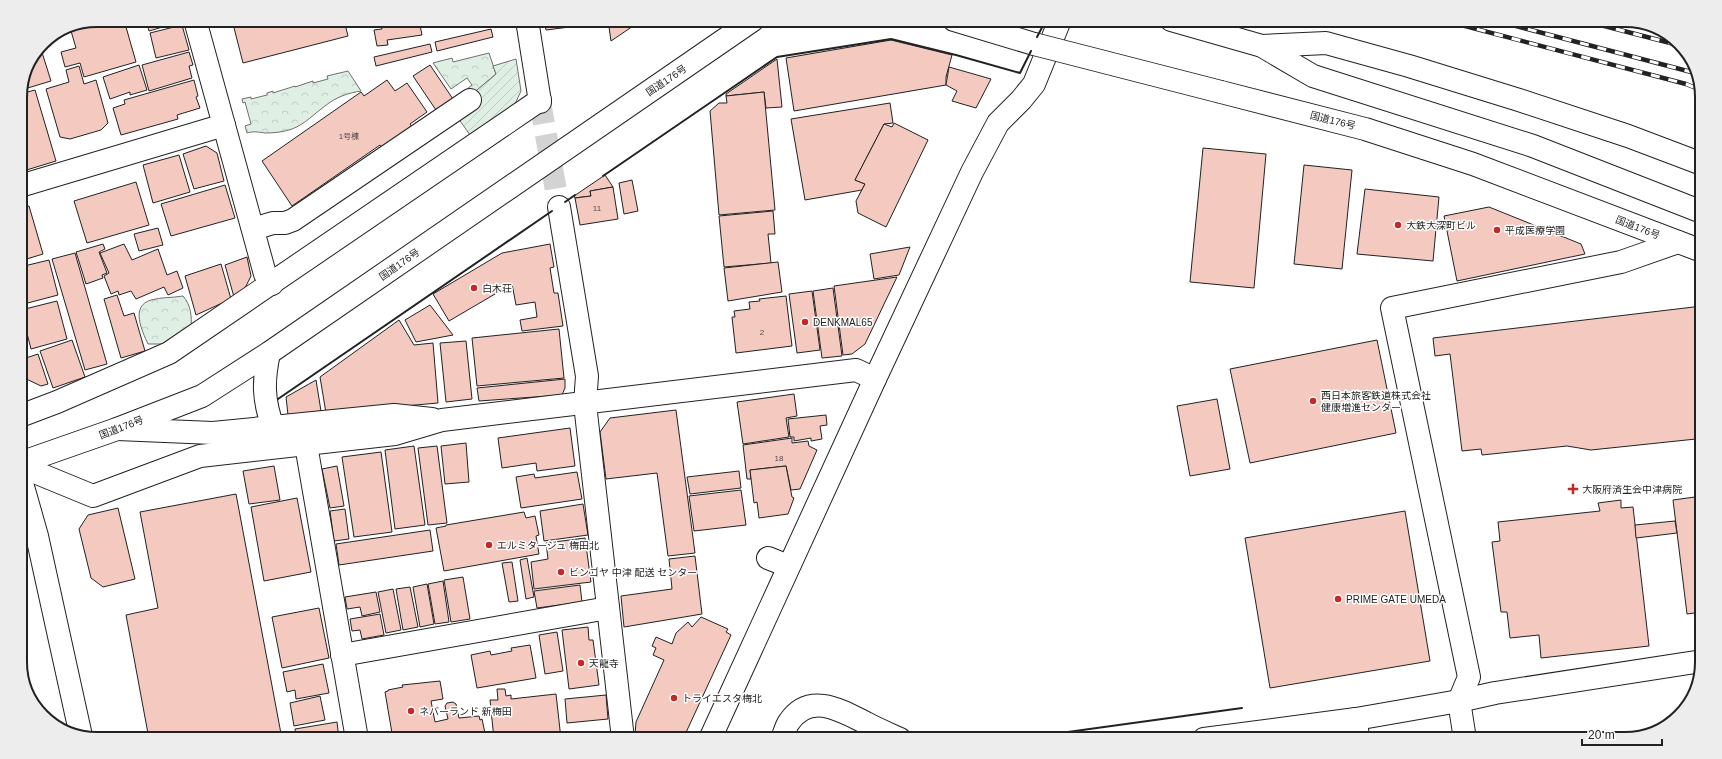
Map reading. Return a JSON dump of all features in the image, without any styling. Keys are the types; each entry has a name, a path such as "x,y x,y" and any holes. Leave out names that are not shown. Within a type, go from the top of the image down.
{"main road":[{"path":"197,27 265,274 272,284"},
{"path":"27,413 57,402 169,353 540,101 528,27"},
{"name":"国道176号","path":"27,461 202,396 269,353 744,27"},
{"name":"国道176号","path":"977,27 1034,44 1380,133 1473,164 1695,248"},
{"path":"713,732 874,379 972,172 998,123 1021,100 1034,84 1057,27"},
{"path":"1196,27 1253,43 1313,76 1533,146 1695,209"},
{"path":"1253,43 1326,43 1409,66 1519,100 1628,136 1695,161"},
{"path":"252,229 273,222 285,223 293,220 470,100"},
{"path":"27,184 224,125"},
{"path":"559,207 587,376 585,404 622,732"},
{"path":"1464,732 1459,701 1469,678 1392,308 1621,262 1678,242"},
{"path":"269,353 266,370 265,402 273,427"},
{"path":"27,467 93,496 200,456 395,434 442,420 585,404 856,370 874,379"},
{"path":"117,429 213,433 394,415 442,420"},
{"path":"306,445 356,732"},
{"path":"27,502 81,730"},
{"path":"768,558 788,566"},
{"path":"342,655 608,608"},
{"path":"1311,732 1357,729 1459,701 1495,693 1695,665"},
{"path":"785,732 789,722 798,712 810,707 822,705 834,707 886,732"}],"green space":[{"path":"489,53 496,74 471,95 467,89 472,85 467,78 451,89 433,63 452,58 453,62"},
{"path":"516,59 521,91 515,104 470,135 458,118 471,95 496,74 493,66"},
{"path":"348,71 361,91 347,94 333,100 305,122 292,129 275,133 247,133 245,126 251,124 245,102 243,103 242,99 251,97 251,99 267,95 267,93 273,91 273,93 313,81 313,83 328,79 327,76"},
{"path":"183,296 188,303 190,311 191,328 165,344 148,344 139,319 141,308 145,303 151,300"}],"building":[{"path":"93,27 126,27 136,62 84,77 80,63 65,67 61,52 76,48 71,32"},
{"path":"148,27 163,27 149,31"},
{"path":"174,27 183,27 189,50 156,58 150,33"},
{"path":"234,27 346,27 348,36 243,63"},
{"path":"382,27 420,27 422,35 387,40 388,45 377,46 374,30 382,29"},
{"path":"545,27 570,27 546,30"},
{"path":"609,27 632,27 611,41"},
{"path":"491,29 493,37 437,51 435,42"},
{"path":"891,40 952,55 946,77 946,85 794,111 786,58"},
{"path":"430,44 432,52 376,66 374,57"},
{"path":"189,52 193,65 189,66 192,78 149,91 142,65"},
{"path":"43,54 51,81 28,88 32,71 36,62"},
{"path":"777,59 782,107 766,108 764,92 726,96 726,94"},
{"path":"139,65 147,90 130,95 130,92 110,99 103,77"},
{"path":"430,65 455,102 438,113 413,76"},
{"path":"79,66 84,84 96,80 108,123 101,130 70,139 60,137 46,89 69,82 66,70"},
{"path":"949,67 991,79 976,108 952,101 957,91 946,85"},
{"path":"194,80 198,96 196,97 200,108 177,115 178,119 121,135 113,108 125,104 124,100"},
{"path":"387,80 395,91 407,83 427,112 410,124 412,127 382,148 380,145 292,206 262,161 361,92 364,96"},
{"path":"35,90 56,161 27,170 27,93"},
{"path":"764,92 775,210 719,215 710,111 719,103 727,103 726,96"},
{"path":"890,103 893,123 884,124 855,180 865,184 862,190 805,200 791,119"},
{"path":"894,123 928,140 886,227 858,213 856,201 865,184 855,180 884,124 892,127"},
{"path":"206,146 217,153 224,181 194,189 183,154"},
{"path":"1203,148 1266,154 1254,288 1190,282"},
{"path":"179,155 190,192 153,203 143,165"},
{"path":"1304,165 1352,170 1342,269 1294,264"},
{"path":"605,175 613,187 590,191 591,196 575,198 574,196"},
{"path":"632,180 638,211 624,214 619,183"},
{"path":"136,182 149,225 87,243 74,201"},
{"path":"225,185 235,218 171,236 161,204"},
{"path":"613,187 618,219 580,225 575,198 591,196 590,191"},
{"name":"大鉄大深町ビル","path":"1365,189 1439,197 1433,261 1357,254"},
{"path":"27,206 29,206 43,254 27,259"},
{"name":"平成医療学園","path":"1489,207 1581,244 1585,254 1457,281 1444,216"},
{"path":"773,211 775,234 768,234 771,263 724,267 719,216"},
{"path":"158,228 163,245 139,251 134,234"},
{"path":"103,244 105,249 99,252 107,273 102,275 103,278 86,284 76,252"},
{"path":"124,244 132,260 158,249 167,275 177,271 183,288 168,295 164,287 136,299 131,291 119,295 118,291 111,294 104,276 109,273 100,253"},
{"name":"白木荘","path":"550,244 554,267 550,268 554,293 558,293 563,326 522,331 520,320 537,317 535,302 516,305 512,284 449,321 433,294 502,253"},
{"path":"910,247 899,275 874,279 870,254"},
{"path":"75,253 107,364 85,370 52,259"},
{"path":"247,257 251,276 244,290 234,297 225,265"},
{"path":"49,260 58,295 27,303 27,265"},
{"path":"778,262 782,292 728,301 724,268"},
{"path":"221,264 231,299 196,315 185,276"},
{"path":"897,277 865,344 852,354 843,355 834,286"},
{"path":"833,288 842,356 822,358 813,291"},
{"name":"DENKMAL65","path":"812,291 820,350 797,353 789,294"},
{"path":"117,295 124,316 134,313 145,351 121,358 104,299"},
{"path":"786,296 792,346 736,353 732,317 735,317 734,311 750,309 749,302 760,301 759,299"},
{"path":"57,301 67,339 31,349 27,333 27,308"},
{"path":"430,305 453,335 416,342 405,320"},
{"path":"1695,307 1695,439 1591,450 1567,446 1482,455 1481,449 1462,451 1450,354 1435,356 1433,338"},
{"path":"399,320 414,345 433,343 438,403 326,413 320,377"},
{"path":"559,329 564,378 477,386 472,338"},
{"path":"72,340 85,377 53,388 40,351"},
{"name":"西日本旅客鉄道株式会社 健康増進センター","path":"1377,340 1396,433 1250,463 1230,369"},
{"path":"466,341 472,399 446,402 440,343"},
{"path":"38,354 48,384 41,386 27,379 27,358"},
{"path":"565,379 565,388 562,395 479,401 477,388"},
{"path":"316,380 321,411 288,415 286,397"},
{"path":"794,394 797,416 786,418 789,437 743,444 737,402"},
{"path":"1217,399 1230,469 1190,476 1177,406"},
{"path":"676,410 695,553 668,556 657,473 606,479 600,432 610,418"},
{"path":"826,415 827,425 820,426 822,439 811,441 811,438 794,441 794,437 790,437 788,419"},
{"path":"570,428 575,466 537,471 536,463 502,468 498,438"},
{"path":"792,438 792,443 808,441 809,446 817,450 800,489 791,490 786,466 750,470 751,479 747,479 743,445"},
{"path":"466,443 469,482 445,484 441,446"},
{"path":"414,446 425,525 395,529 385,450"},
{"path":"437,446 447,523 428,525 418,448"},
{"path":"381,452 392,532 354,537 342,457"},
{"path":"274,466 280,500 249,504 243,471"},
{"path":"337,466 344,506 330,508 322,469"},
{"path":"786,466 792,497 794,498 788,514 759,518 757,502 754,503 750,470"},
{"path":"739,471 741,488 690,494 687,477"},
{"path":"577,472 582,499 521,508 516,477 534,474 535,478"},
{"path":"741,490 746,525 694,531 689,496"},
{"path":"236,494 281,732 148,732 126,615 158,608 140,512"},
{"path":"1695,497 1695,613 1687,614 1673,500"},
{"path":"297,498 311,572 264,581 251,507"},
{"path":"1621,500 1621,508 1633,507 1649,646 1541,658 1539,635 1510,638 1507,612 1501,612 1492,542 1500,541 1498,522 1600,511 1598,503"},
{"path":"583,504 588,535 544,541 540,511"},
{"path":"118,508 135,579 103,587 91,578 79,529 88,515"},
{"path":"345,509 349,539 334,541 330,511"},
{"name":"PRIME GATE UMEDA","path":"1405,511 1430,661 1270,688 1245,538"},
{"name":"エルミタージュ 梅田北","path":"524,512 526,518 535,516 539,535 536,536 539,554 444,571 436,528"},
{"path":"1675,521 1677,533 1636,538 1635,525"},
{"path":"430,530 433,551 339,565 336,544"},
{"name":"ビンゴヤ 中津 配送 センター","path":"585,538 591,582 534,589 531,562 548,559 546,543"},
{"path":"695,556 702,614 624,627 621,596 672,589 669,559"},
{"path":"527,558 534,597 526,599 520,560"},
{"path":"512,562 518,601 509,602 502,563"},
{"path":"463,577 470,619 451,622 444,580"},
{"path":"443,581 449,622 435,624 428,584"},
{"path":"427,584 434,624 420,627 413,587"},
{"path":"580,585 582,602 537,608 534,591"},
{"path":"410,587 418,627 403,630 396,589"},
{"path":"393,589 401,630 386,633 378,592"},
{"path":"376,592 380,612 362,616 360,607 347,609 345,597"},
{"path":"319,608 329,658 282,668 272,617"},
{"path":"380,614 384,635 362,639 360,630 352,631 350,619"},
{"name":"トライエスタ梅北","path":"701,617 728,629 726,632 731,635 686,732 635,732 636,722 664,660 653,655 656,648 652,646 656,637 672,644 676,633 688,622 692,627"},
{"name":"天龍寺","path":"588,627 589,640 593,640 599,685 569,689 562,630"},
{"path":"557,632 563,671 545,674 539,635"},
{"path":"530,645 536,678 477,688 471,655 490,651 491,655 512,651 511,648"},
{"path":"323,664 329,693 296,699 295,690 287,692 283,672"},
{"name":"ネバーランド 新梅田","path":"440,681 443,699 431,701 435,722 448,719 445,706 447,703 453,702 456,704 459,718 479,716 480,720 482,719 485,732 392,732 385,692 403,687 402,685"},
{"path":"497,689 505,689 506,696 511,695 511,699 556,694 560,732 493,732 490,700 498,700"},
{"path":"606,695 608,719 567,723 565,699"},
{"path":"320,696 325,720 294,726 290,703"},
{"path":"337,722 338,732 295,732 295,729"}],"tunnel":[{"path":"540,102 559,207"}],"railway":[{"path":"1469,27 1694,87"},
{"path":"1520,27 1690,72"},
{"path":"1608,27 1667,42"}],"wall":[{"path":"1037,37 1042,27"},
{"path":"603,176 777,57 891,39 1020,73 1031,51"},
{"path":"565,202 575,195"},
{"path":"278,399 552,211"},
{"path":"1068,732 1242,708"}],"place":[{"name":"大鉄大深町ビル","path":"1398,225"},
{"name":"平成医療学園","path":"1497,230"},
{"name":"白木荘","path":"474,288"},
{"name":"DENKMAL65","path":"805,322"},
{"name":"西日本旅客鉄道株式会社 健康増進センター","path":"1313,401"},
{"name":"大阪府済生会中津病院","path":"1573,489"},
{"name":"エルミタージュ 梅田北","path":"489,545"},
{"name":"ビンゴヤ 中津 配送 センター","path":"561,572"},
{"name":"PRIME GATE UMEDA","path":"1338,599"},
{"name":"天龍寺","path":"581,663"},
{"name":"トライエスタ梅北","path":"674,698"},
{"name":"ネバーランド 新梅田","path":"411,711"}]}
